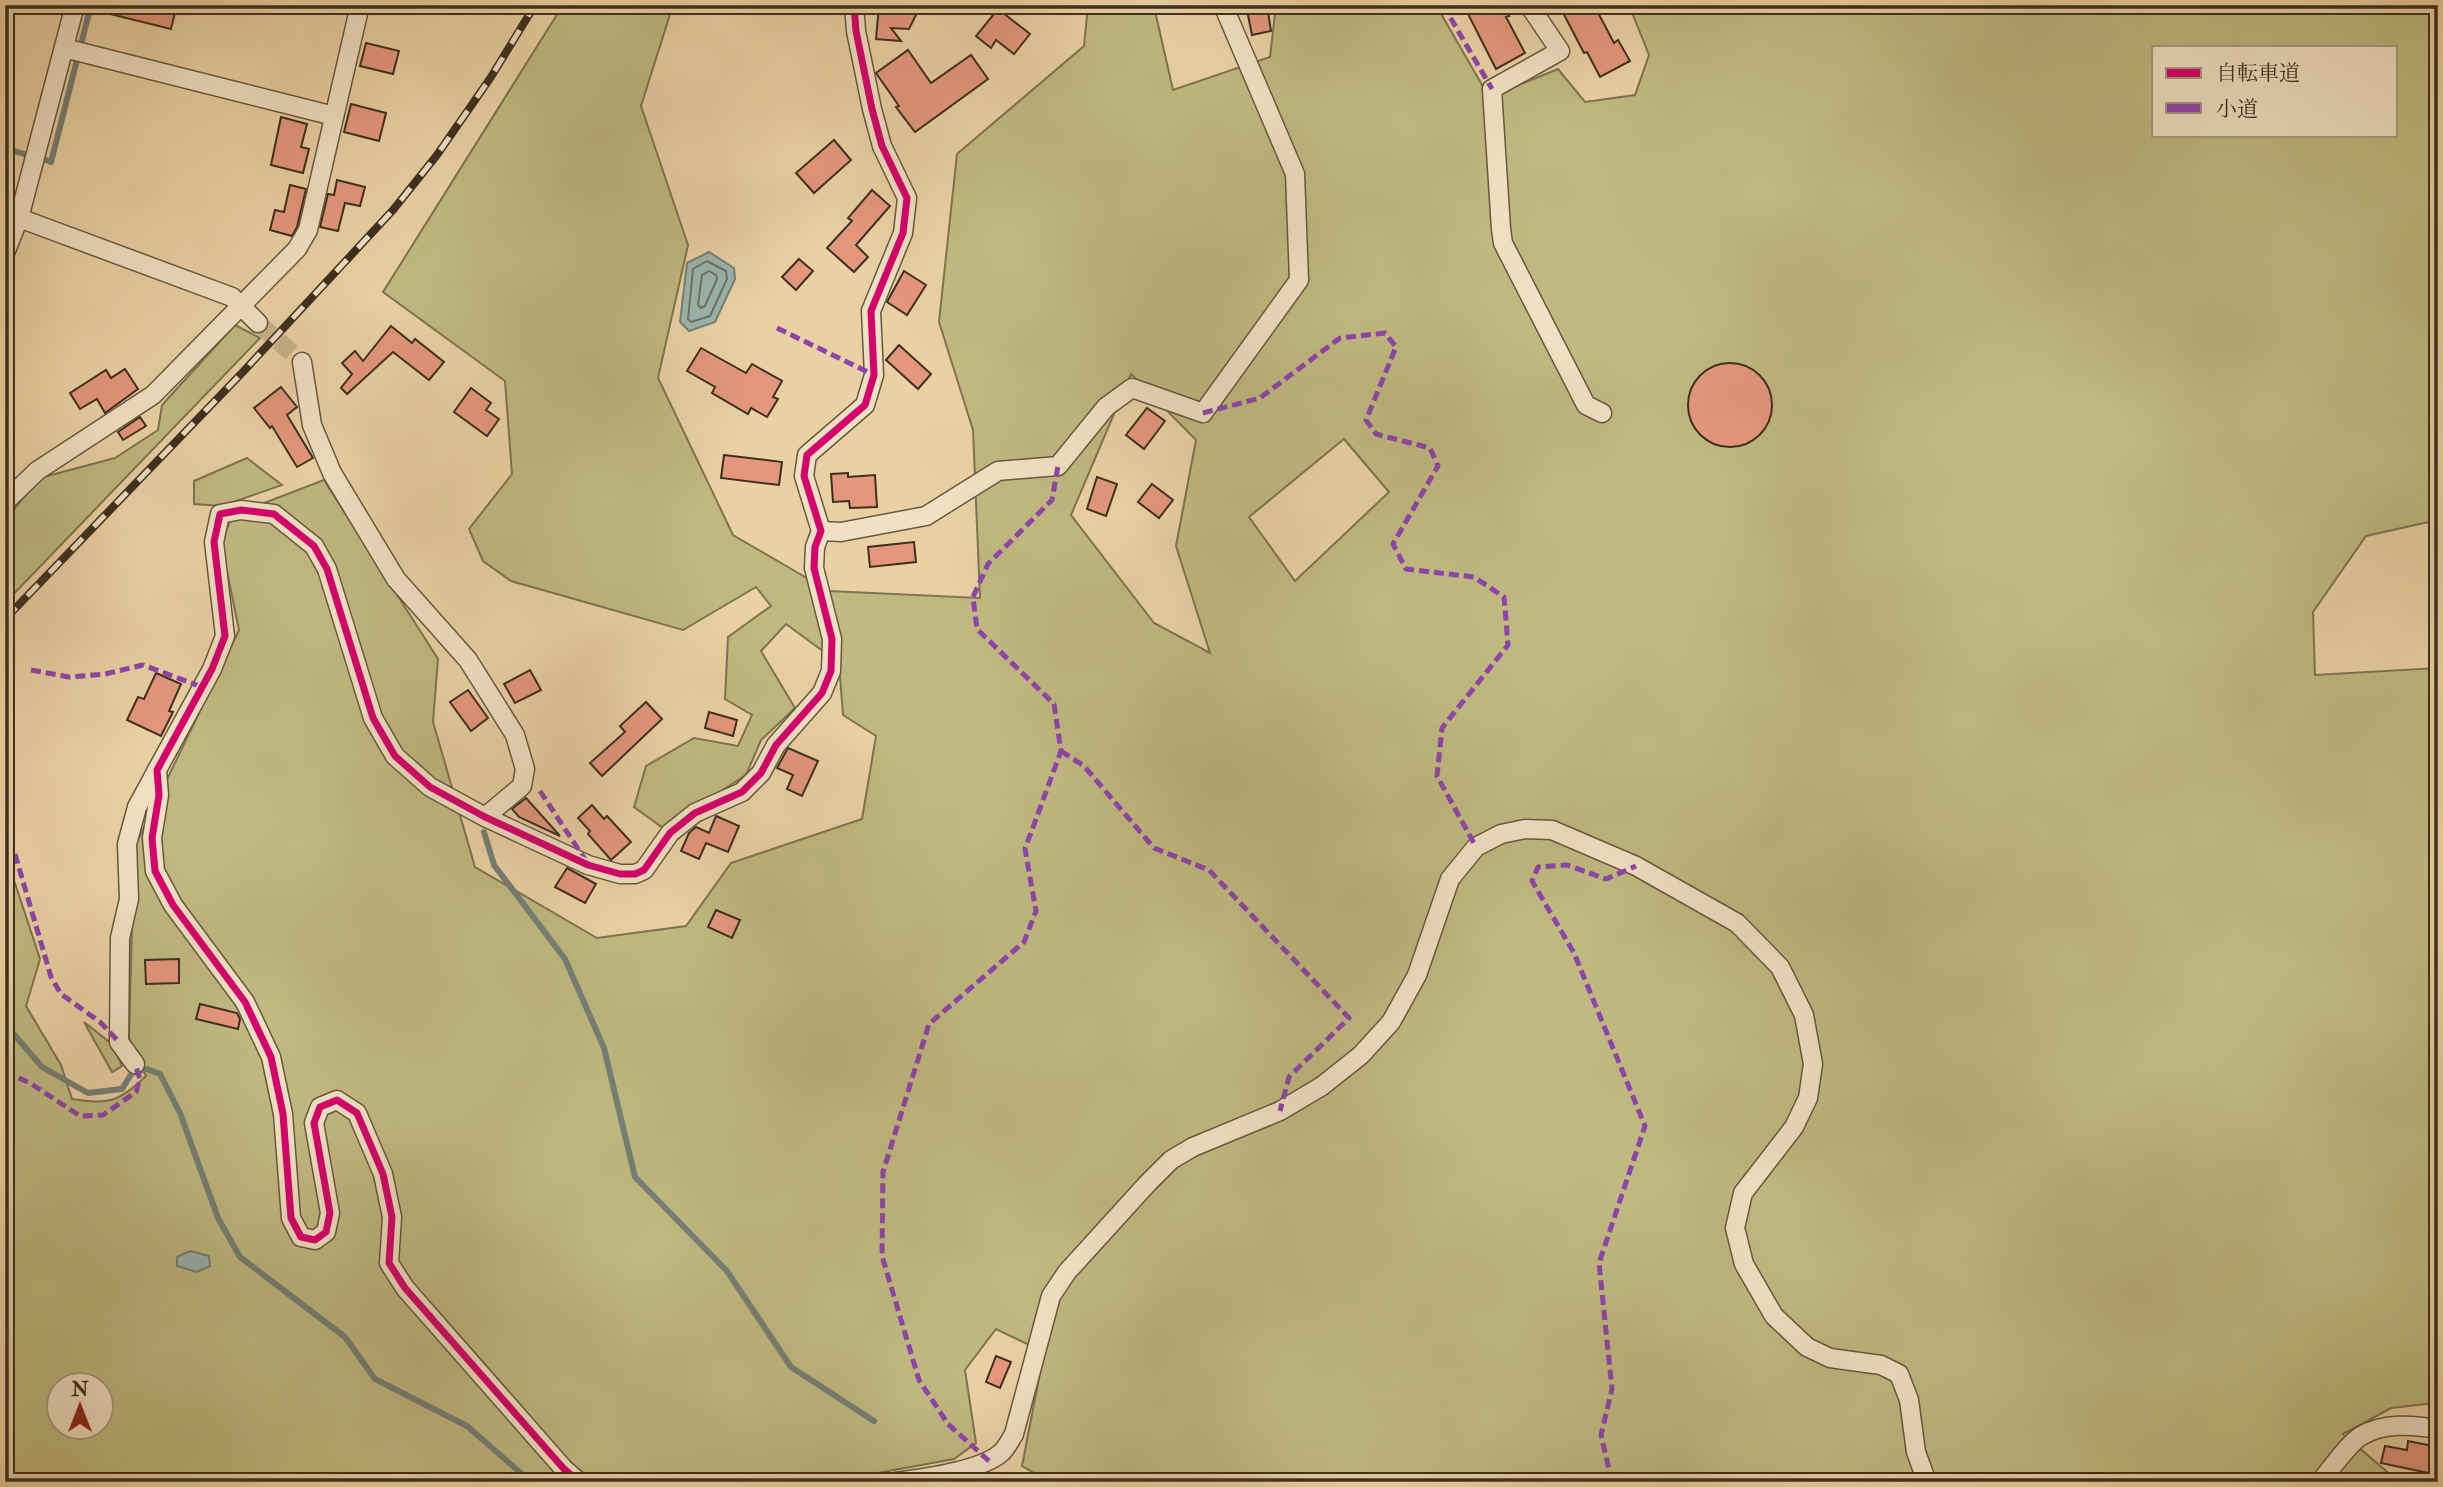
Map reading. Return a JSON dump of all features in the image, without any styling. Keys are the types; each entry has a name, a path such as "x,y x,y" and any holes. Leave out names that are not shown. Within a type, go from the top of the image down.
{"street":[{"path":"5,253 19,218 75,5"},
{"path":"5,502 37,471 153,395 297,249 307,230 360,5"},
{"path":"135,1064 119,1042 120,938 129,899 127,844 137,807 212,669 225,636 214,542 220,514 241,510 274,514 314,546 327,569 373,718 395,756 430,787 485,817 588,865 620,874 635,874 645,870 670,833 695,813 742,792 761,773 776,745 822,693 831,671 832,639 814,568 815,547 821,531 804,476 807,455 865,405 874,375 871,311 904,233 906,198 883,146 872,109 856,31 854,5"},
{"path":"821,531 841,532 926,516 998,471 1058,466 1106,407 1132,388 1203,413 1299,280 1295,174 1223,5"},
{"path":"1529,5 1560,51 1492,89 1503,243 1586,405 1602,413"},
{"path":"64,48 334,116"},
{"path":"19,218 232,297 258,323"},
{"path":"302,362 312,425 332,473 396,579 468,660 515,735 525,769 522,786 485,817"},
{"path":"157,770 159,795 152,838 155,871 173,905 244,1002 271,1057 283,1114 291,1218 300,1237 314,1240 326,1232 330,1213 314,1123 320,1107 337,1100 357,1113 383,1174 392,1217 389,1263 405,1288 564,1469 579,1482"},
{"path":"896,1482 942,1475 989,1461 1003,1452 1014,1434 1051,1296 1067,1272 1171,1160 1192,1147 1280,1111 1322,1086 1361,1055 1391,1022 1417,975 1450,879 1476,847 1501,834 1525,829 1552,830 1636,866 1737,923 1780,967 1804,1015 1813,1064 1808,1098 1794,1127 1743,1193 1735,1228 1744,1264 1774,1316 1807,1347 1830,1358 1881,1365 1899,1374 1909,1400 1916,1452 1927,1482"},
{"path":"2320,1482 2360,1436 2408,1424 2438,1429"}],"shaded area":[{"path":"563,5 673,5 641,106 688,245 658,378 733,535 829,591 980,598 973,430 939,322 957,154 1084,46 1088,5 1161,5 1155,11 1173,90 1270,57 1276,5 1436,5 1489,97 1558,69 1585,102 1635,95 1649,55 1629,5 2438,5 2438,520 2366,536 2313,612 2315,675 2438,668 2438,1400 2435,1403 2391,1408 2343,1434 2399,1482 1050,1482 1022,1466 1044,1352 996,1329 965,1370 976,1443 954,1459 872,1474 873,1482 5,1482 5,853 40,959 26,1006 61,1065 72,1099 96,1102 113,1100 146,1076 129,1038 134,848 239,630 221,542 233,515 324,480 438,659 433,722 475,867 597,938 686,926 731,863 862,819 876,736 843,715 839,663 786,624 761,651 795,708 761,740 746,775 663,828 634,807 646,766 694,738 738,746 752,715 725,699 728,637 771,606 756,587 683,630 511,581 483,561 469,529 512,474 505,381 383,292","holes":["1131,374 1196,440 1176,546 1210,653 1154,623 1071,515","1344,439 1389,492 1295,581 1249,517"]},
{"path":"235,325 260,338 5,603 5,520 40,478 115,458 158,430 162,405"},
{"path":"247,458 282,485 222,506 194,504 194,481"},
{"path":"84,1022 113,1045 122,1066 112,1072"}],"water":[{"path":"709,252 734,268 735,279 715,322 689,331 680,322 687,263"},
{"path":"190,1251 209,1256 210,1266 197,1272 177,1266 177,1257"}],"building":[{"path":"99,5 177,5 171,29 98,11"},
{"path":"879,5 921,5 909,29 891,28 901,41 876,39"},
{"path":"1246,5 1267,5 1271,31 1252,35"},
{"path":"1480,5 1503,5 1509,16 1506,17 1525,53 1496,69 1467,12"},
{"path":"1559,5 1594,5 1614,43 1618,40 1630,61 1600,77"},
{"path":"998,9 1030,34 1014,54 996,40 991,48 976,36"},
{"path":"366,43 399,51 393,74 360,66"},
{"path":"908,50 931,83 971,55 988,79 915,132 876,73"},
{"path":"351,104 386,113 379,141 344,132"},
{"path":"281,117 307,124 301,147 309,149 303,173 271,165"},
{"path":"834,140 851,160 814,193 796,173"},
{"path":"337,180 365,187 360,206 345,203 338,231 320,227 328,194 334,195"},
{"path":"290,185 306,189 297,227 292,236 270,230 275,210 284,212"},
{"path":"872,190 890,206 856,245 868,257 854,272 827,248 852,221 848,218"},
{"path":"799,259 813,271 796,290 782,277"},
{"path":"904,271 926,285 907,315 887,302"},
{"path":"391,326 412,343 415,339 444,362 429,380 393,352 347,394 341,388 352,374 342,363 355,351 363,361"},
{"path":"899,345 931,374 918,389 886,360"},
{"path":"701,348 746,373 752,364 782,381 773,397 778,399 767,417 751,408 748,414 712,393 715,387 687,371"},
{"path":"1730,363 1753,370 1765,382 1772,405 1765,428 1753,440 1730,447 1707,440 1695,428 1688,405 1695,382 1707,370"},
{"path":"125,369 138,389 105,413 97,399 80,409 70,393 106,370 111,378"},
{"path":"281,387 297,407 287,415 313,458 297,467 272,426 270,428 254,408"},
{"path":"471,388 491,403 486,410 499,419 487,436 454,412"},
{"path":"1147,408 1165,421 1144,449 1126,435"},
{"path":"140,417 146,426 123,440 118,432"},
{"path":"724,455 782,462 779,485 721,478"},
{"path":"848,473 848,477 875,475 877,507 850,508 849,501 833,502 831,474"},
{"path":"1097,477 1117,484 1106,516 1087,509"},
{"path":"1152,484 1173,500 1159,518 1138,502"},
{"path":"914,542 916,562 870,567 868,547"},
{"path":"530,670 541,690 515,703 504,684"},
{"path":"156,673 181,684 169,711 173,712 161,736 127,720 138,697 144,699"},
{"path":"468,690 488,718 471,731 450,702"},
{"path":"646,702 662,719 602,776 590,763 625,732 620,726"},
{"path":"709,712 737,720 733,736 705,728"},
{"path":"788,748 818,761 802,796 787,789 793,775 777,768"},
{"path":"526,798 560,836 519,817 512,809"},
{"path":"592,805 604,819 607,816 631,842 611,860 578,818"},
{"path":"716,816 739,826 728,852 706,843 699,859 681,851 689,833 696,827 709,833"},
{"path":"567,868 596,884 585,903 555,887"},
{"path":"716,910 740,920 732,938 708,927"},
{"path":"179,959 179,983 146,984 145,960"},
{"path":"200,1004 237,1013 240,1019 238,1029 196,1019"},
{"path":"996,1356 1011,1362 1000,1388 986,1382"},
{"path":"2408,1441 2438,1447 2438,1475 2381,1463 2385,1446 2407,1450"}],"waterway":[{"path":"43,159 51,162 91,5"},
{"path":"5,148 24,154"},
{"path":"484,832 494,865 565,959 604,1048 635,1177 727,1271 791,1367 874,1421"},
{"path":"5,1024 42,1067 88,1093 122,1089 132,1073 147,1069 160,1074 180,1113 218,1218 240,1257 345,1337 375,1379 467,1426 531,1482"}],"tunnel":[{"path":"258,323 302,362"}],"railway":[{"path":"5,619 241,374 393,210 437,155 491,77 535,5"}],"marked path":[{"path":"1443,5 1492,89"},
{"path":"777,328 874,375"},
{"path":"1203,413 1260,398 1340,338 1385,333 1396,347 1366,420 1376,434 1430,448 1438,466 1393,544 1406,569 1474,577 1504,597 1508,645 1442,728 1437,776 1476,847"},
{"path":"989,1461 948,1424 919,1380 882,1256 883,1172 929,1024 1024,942 1036,911 1025,849 1061,751 1054,704 977,629 973,597 988,564 1052,500 1058,466"},
{"path":"31,670 69,677 105,674 143,665 202,687"},
{"path":"1061,751 1084,766 1154,848 1209,870 1349,1018 1289,1077 1280,1111"},
{"path":"540,791 586,861"},
{"path":"15,854 51,977 61,994 100,1022 119,1042"},
{"path":"1612,1482 1601,1435 1612,1389 1599,1263 1645,1126 1574,953 1532,881 1538,867 1567,865 1606,879 1636,866"},
{"path":"5,1072 30,1083 80,1116 103,1115 136,1092 140,1079 135,1064"}],"cycle path":[{"path":"579,1482 564,1469 405,1288 389,1263 392,1217 383,1174 357,1113 337,1100 320,1107 314,1123 330,1213 326,1232 315,1240 301,1237 291,1218 283,1114 271,1057 245,1002 173,905 155,871 152,838 159,795 157,770 212,669 225,636 214,542 220,514 241,510 274,514 314,546 327,569 373,718 395,756 430,787 485,817 588,865 620,874 635,874 644,870 670,833 695,813 742,792 761,773 776,745 822,693 831,671 832,639 814,568 815,547 821,531 804,476 807,455 865,405 874,375 871,311 903,233 907,198 882,146 856,31 854,5"}]}
